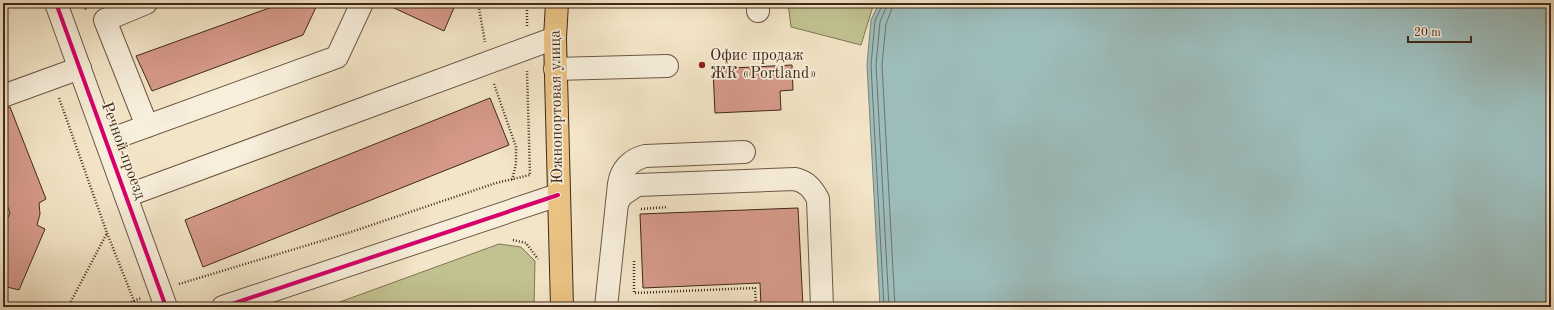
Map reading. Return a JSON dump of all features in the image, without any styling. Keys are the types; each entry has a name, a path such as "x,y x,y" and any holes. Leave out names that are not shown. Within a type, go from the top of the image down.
{"main road":[{"name":"Южнопортовая улица","path":"557,3 555,38 562,307"}],"street":[{"name":"Речной проезд","path":"56,3 163,298"},
{"path":"146,3 105,20 147,126"},
{"path":"106,141 337,57 362,3"},
{"path":"126,196 555,38"},
{"path":"556,69 667,66"},
{"path":"3,96 80,68"},
{"path":"606,307 626,206 620,176 624,168 638,158 744,152"},
{"path":"626,206 622,195 637,185 795,178 801,180 813,190 818,199 822,307"},
{"path":"223,307 558,195"}],"path":[{"path":"478,3 488,62 516,147 516,164 512,180"},
{"path":"120,307 134,301 163,298 351,232 512,180 530,176 527,3"},
{"path":"52,78 107,233 134,301"},
{"path":"626,206 673,207"},
{"path":"68,307 107,233"},
{"path":"513,240 526,243 538,259 538,266"},
{"path":"634,256 634,293 755,288 756,307"}],"green space":[{"path":"788,3 874,3 861,45 791,27"},
{"path":"499,244 521,247 535,261 534,307 326,307"}],"water":[{"path":"879,3 1551,3 1551,307 880,307 867,65 871,20"}],"building":[{"path":"274,3 318,3 303,35 152,91 136,56 272,7"},
{"path":"383,3 456,3 444,31"},
{"path":"792,65 793,90 780,91 781,110 715,113 713,69"},
{"path":"490,98 509,145 203,267 185,220"},
{"path":"10,107 46,199 39,203 40,214 37,225 45,229 19,290 3,286 3,228 10,213 3,194 3,108"},
{"path":"798,208 803,307 761,307 760,283 643,288 640,214"}],"cycle path":[{"path":"56,3 166,307"},
{"path":"223,307 558,195"}],"place":[{"name":"Офис продаж ЖК «Portland»","path":"702,65"}]}
